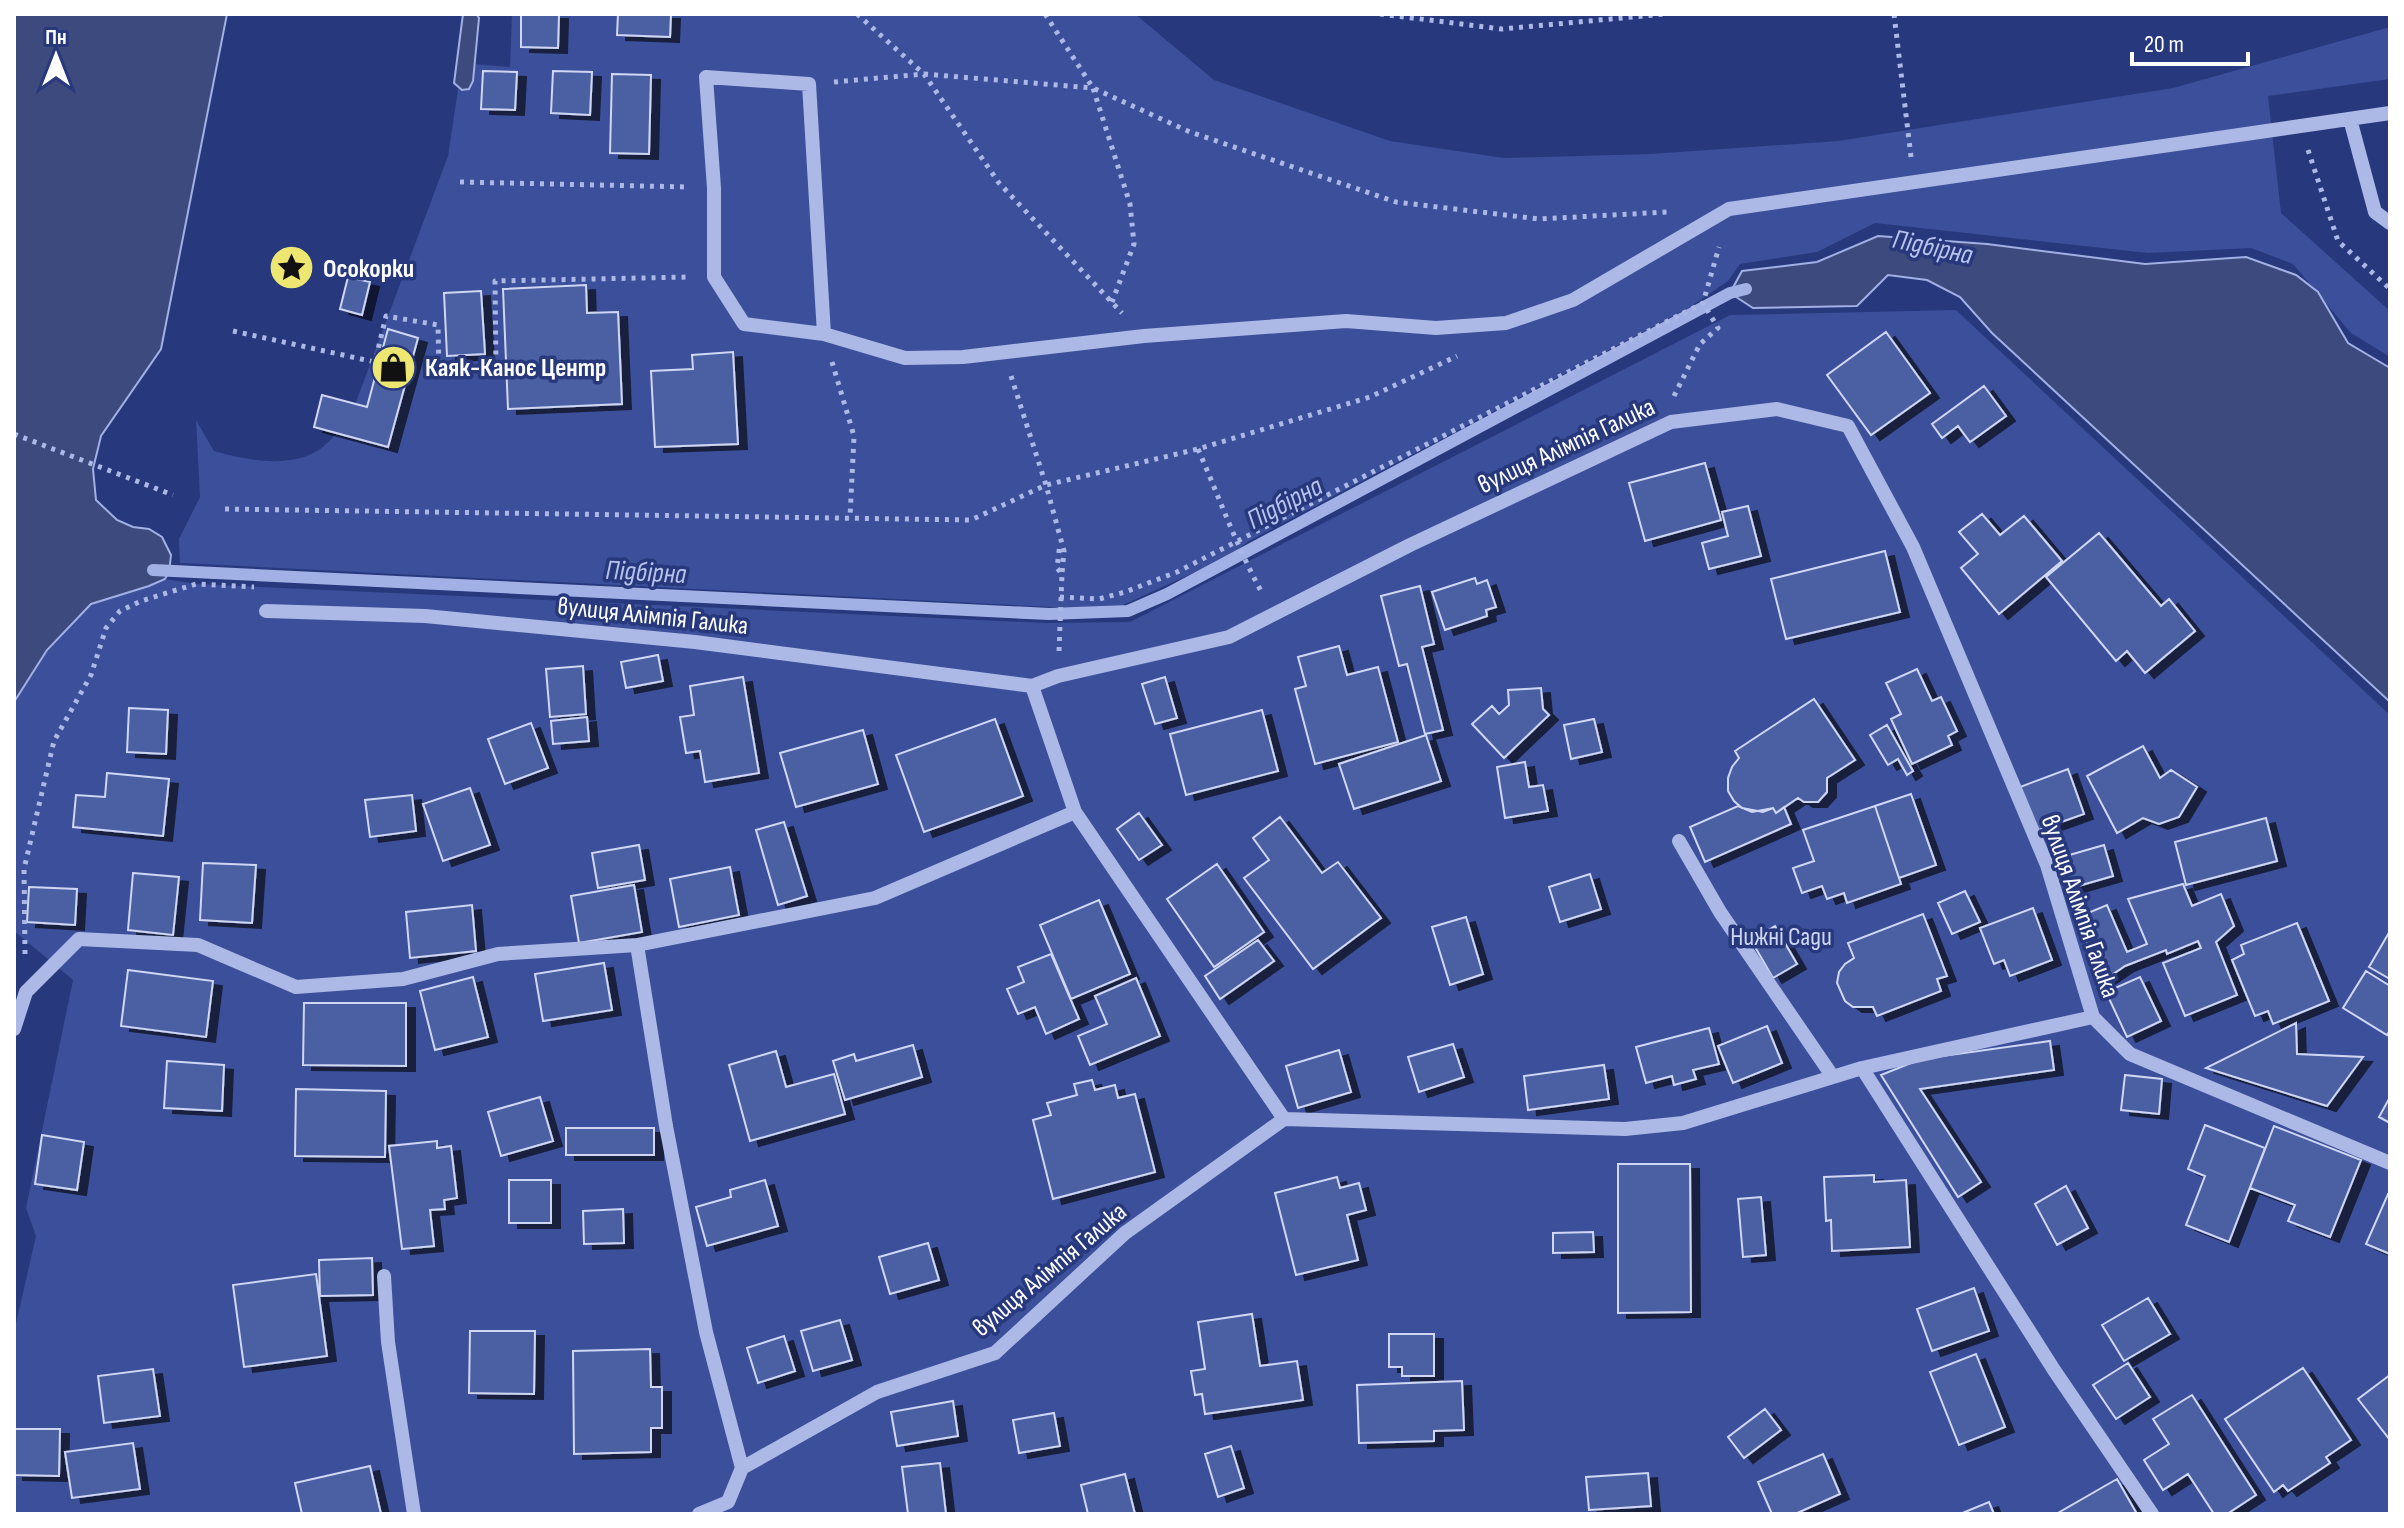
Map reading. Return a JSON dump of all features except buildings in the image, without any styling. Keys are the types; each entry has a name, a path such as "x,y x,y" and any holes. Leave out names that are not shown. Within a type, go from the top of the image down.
{"street":[{"path":"824,334 809,84 706,77 714,188 714,277 744,324 824,334 905,358 1346,321 1436,328 1506,323 1573,300 1729,209 2390,113"},
{"path":"2350,119 2375,212 2390,223"},
{"name":"вулиця Алімпія Галика","path":"266,611 425,616 647,637 1032,686 1058,676 1229,637 1410,545 1671,422 1777,409 1848,426 1913,547 2047,865 2093,1017 2130,1054 2390,1163"},
{"path":"1032,686 1075,812 1284,1119"},
{"path":"14,1029 26,992 79,939 198,945 296,987 403,979 498,954 637,945 875,898 1075,812"},
{"path":"1679,841 1720,912 1833,1077"},
{"path":"637,945 666,1126 706,1332 742,1468 730,1508 699,1514"},
{"name":"вулиця Алімпія Галика","path":"742,1468 877,1392 995,1353 1125,1233 1284,1119 1625,1129 1683,1123 1862,1068 2093,1017"},
{"path":"1862,1068 2054,1370 2152,1514"},
{"path":"384,1276 388,1342 414,1514"}],"path":[{"path":"857,14 924,74 999,183 1144,336"},
{"path":"1045,14 1093,88 1130,204 1134,244 1112,302"},
{"path":"1380,14 1502,29 1665,14"},
{"path":"1894,14 1914,182"},
{"path":"809,84 924,74 1093,88 1190,132 1396,202 1539,219 1682,212"},
{"path":"2301,126 2338,241 2390,289"},
{"path":"460,182 714,188"},
{"path":"1671,422 1670,404 1700,344 1718,328 1703,303 1729,209"},
{"path":"233,331 375,362 386,316 438,325 439,369 496,368 495,281 714,277"},
{"path":"1060,597 1099,599 1177,572 1703,303"},
{"path":"824,334 854,436 850,518"},
{"path":"1004,352 1064,551 1059,621"},
{"path":"225,509 971,520 1046,485 1198,449 1370,397 1465,352"},
{"path":"14,434 173,495"},
{"path":"1198,449 1248,568"},
{"path":"26,992 24,869 54,741 91,675 106,628 120,611 196,584 257,587"}],"green space":[{"path":"512,14 1135,14 1214,80 1390,141 1504,158 1650,154 1838,141 2173,88 2390,27 2390,79 2268,96 2281,213 2390,311 2390,357 2351,333 2293,264 2251,248 2148,253 1875,223 1817,252 1740,264 1728,281 1690,307 1249,541 1226,558 1123,605 1073,608 180,563 179,539 200,497 196,420 214,451 253,460 281,461 307,456 319,450 350,418 448,156 462,63 510,67"},
{"name":"Нижні Сади","path":"1956,310 2390,715 2390,1514 14,1514 14,1332 36,1236 26,1208 73,980 14,931 14,702 47,650 91,604 165,579 196,584 1048,623 1130,622 1730,315"}],"water":[{"path":"14,14 227,14 161,349 101,436 93,469 96,500 117,520 133,527 149,529 162,537 171,555 169,572 165,579 149,586 91,604 47,650 14,702"},
{"path":"463,14 476,14 479,18 473,81 469,89 462,90 454,83"},
{"path":"1878,236 1987,244 2145,264 2246,257 2296,275 2318,292 2348,343 2390,368 2390,702 1992,333 1960,297 1927,280 1888,275 1857,306 1753,308 1730,293 1742,271 1817,262"}],"waterway":[{"name":"Підбірна","path":"153,570 1049,614 1128,611 1167,594 1730,293 1746,289"}],"place":[{"name":"Осокорки","path":"292,268"},
{"name":"Каяк-Каноє Центр","path":"394,367"}]}
